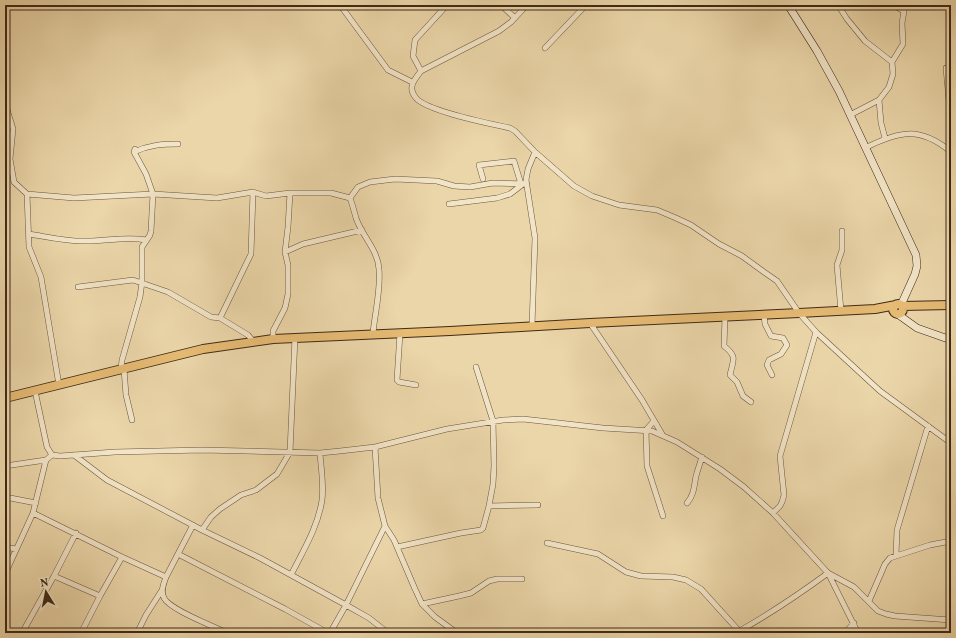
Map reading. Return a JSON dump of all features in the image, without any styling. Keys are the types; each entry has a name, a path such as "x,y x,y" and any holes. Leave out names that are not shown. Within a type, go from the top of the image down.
{"main road":[{"path":"788,5 824,64 866,148 916,255 917,266 915,274 899,309"},
{"path":"5,398 203,349 273,338 899,309 922,306 951,305"},
{"path":"899,309 909,323 925,332 951,340"}],"street":[{"path":"338,5 343,9 388,70 412,82"},
{"path":"421,71 413,56 415,40 447,5"},
{"path":"501,5 515,18"},
{"path":"527,5 515,18 499,31 421,71 412,82 414,95 417,99 423,103 453,114 510,128 574,186 592,196 619,205 643,208 664,213 691,225 719,244 742,256 777,281 799,313 816,332 880,391 951,443"},
{"path":"545,48 586,5"},
{"path":"838,5 847,19 865,41 892,62"},
{"path":"893,5 904,11"},
{"path":"850,116 879,100 889,87 892,80 892,62 903,44 902,24 906,5"},
{"path":"946,68 951,123"},
{"path":"879,100 881,123 885,138"},
{"path":"5,103 14,129 10,159 14,182 27,194 74,198 153,194 217,198 253,192 266,196 290,193 331,193 350,198"},
{"path":"866,148 885,138 910,133 923,136 945,147 951,152"},
{"path":"132,420 126,395 122,360 140,297 142,282 142,247 151,231 153,194 135,150 157,144 178,144"},
{"path":"449,204 497,198 510,194 524,184 535,152"},
{"path":"483,179 479,164 514,161 524,184 534,238 532,326"},
{"path":"350,198 358,187 370,182 395,179 437,181 454,186 470,187 493,183 524,184"},
{"path":"220,318 251,254 253,192"},
{"path":"273,338 272,331 285,308 288,294 288,265 285,252 290,193"},
{"path":"27,194 29,247 41,277 59,385"},
{"path":"350,198 355,210 356,218 374,249 380,267 379,289 373,333"},
{"path":"285,252 303,244 362,230"},
{"path":"841,311 837,264 842,250 842,231"},
{"path":"29,234 86,241 136,238 146,240"},
{"path":"78,286 133,280 142,282 168,292 211,317 220,318 248,335 253,341"},
{"path":"764,315 765,324 771,336 783,338 787,345 781,354 769,360 767,365 772,375"},
{"path":"725,317 724,346 732,352 734,360 730,375 737,382 743,396 751,402"},
{"path":"590,323 602,343 642,400 662,434"},
{"path":"773,513 780,506 784,494 780,456 816,332"},
{"path":"400,333 397,380 399,382 416,385"},
{"path":"202,530 211,517 220,509 241,495 256,490 277,474 290,452 295,337"},
{"path":"397,547 481,530 484,526 489,506 494,466 493,420 476,367"},
{"path":"34,391 47,447 52,455"},
{"path":"5,466 46,460 52,455 60,456 115,452 202,450 320,453 375,447 447,429 493,420 523,419 603,428 646,430 662,434 702,457 744,486 773,513 828,573 858,633"},
{"path":"654,421 646,430 647,466 663,516"},
{"path":"896,555 897,530 928,426"},
{"path":"375,447 378,498 385,526 394,540 422,604 435,617 457,633"},
{"path":"291,575 313,530 320,510 322,498 320,453"},
{"path":"74,455 107,480 291,575 369,618 388,633"},
{"path":"687,503 692,498 694,492 696,477 702,457"},
{"path":"5,574 33,513 46,460"},
{"path":"5,497 36,503"},
{"path":"489,506 538,505"},
{"path":"33,513 166,577"},
{"path":"137,633 146,615 162,590 166,577 193,525"},
{"path":"178,554 285,608 329,633 346,605 385,526"},
{"path":"22,633 76,533"},
{"path":"869,601 885,564 890,558 930,545 951,541"},
{"path":"547,543 598,554 621,569 641,576 673,577 686,580 701,589 738,632 757,622 828,573"},
{"path":"5,547 16,549"},
{"path":"81,633 122,557"},
{"path":"828,573 848,583 878,611 886,614 951,620"},
{"path":"54,576 100,596"},
{"path":"422,604 471,593 489,581 497,579 522,579"},
{"path":"162,590 164,598 174,607 227,633"},
{"path":"846,633 854,623"}]}
